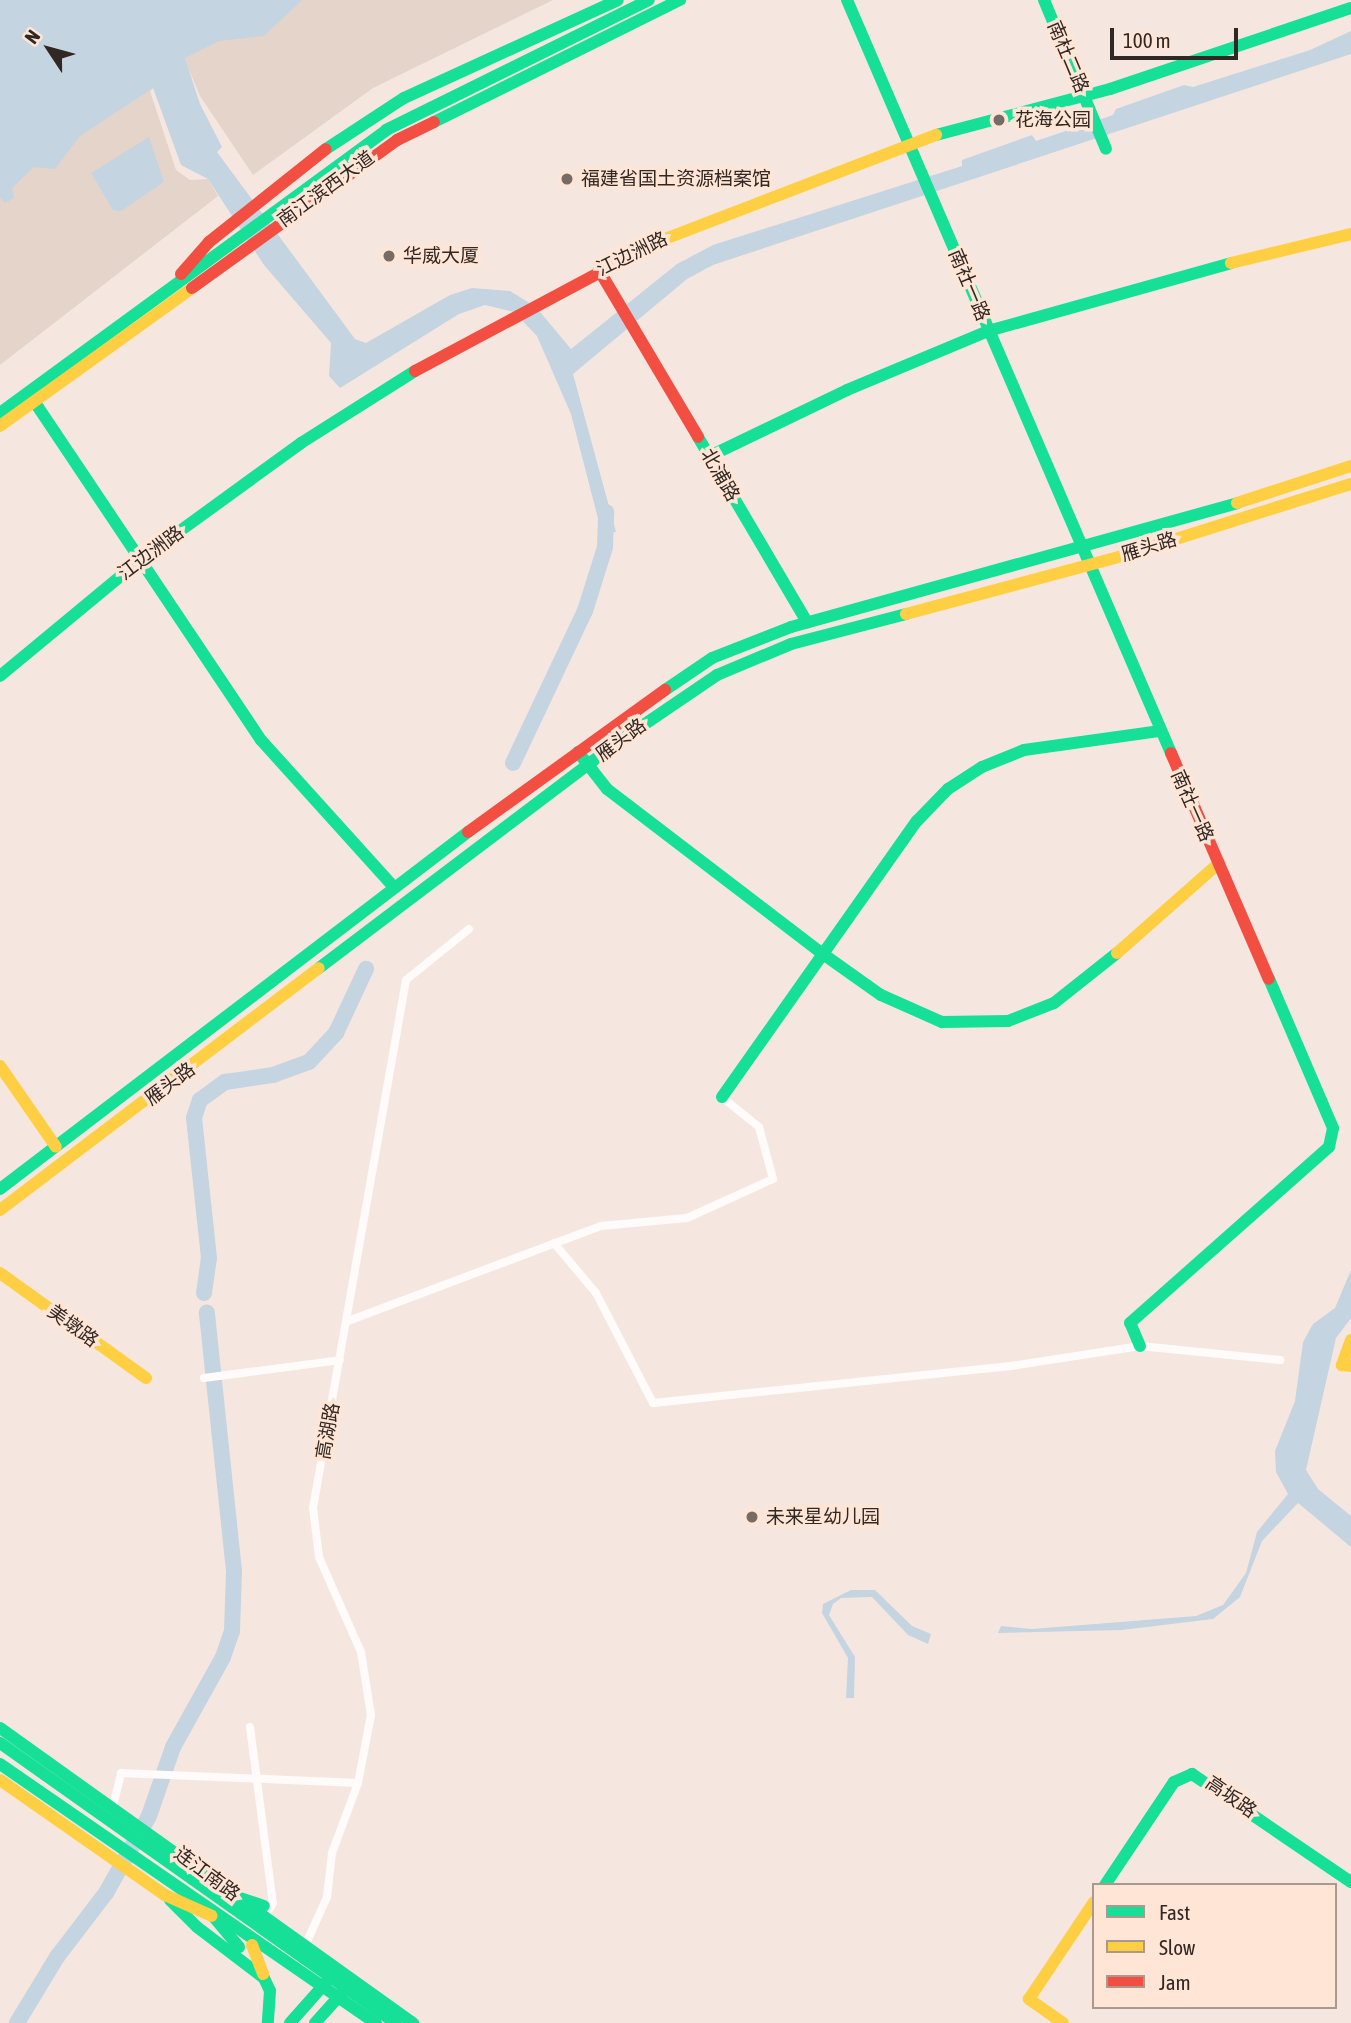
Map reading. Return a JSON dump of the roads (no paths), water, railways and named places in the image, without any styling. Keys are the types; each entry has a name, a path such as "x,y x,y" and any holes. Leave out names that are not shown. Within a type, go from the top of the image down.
{"main road":[{"path":"173,286 200,250 233,224 267,215 335,142 413,93 618,0"},
{"name":"南江滨西大道","path":"0,426 36,404 245,241 267,215 400,122 649,0"},
{"name":"南江滨西大道","path":"267,215 411,131 680,0"},
{"path":"847,0 908,142"},
{"name":"南杜二路","path":"1044,0 1106,149"},
{"name":"江边洲路","path":"0,676 141,560 335,420 448,351 599,270 693,226 908,142 1085,96 1351,8"},
{"name":"南社一路","path":"908,142 1159,732 1289,1019 1333,1137 1326,1149 1130,1323 1140,1346"},
{"path":"710,456 847,390 988,331 1158,281 1351,234"},
{"name":"南江滨西大道","path":"0,413 173,286 245,241"},
{"name":"北浦路","path":"599,270 807,622"},
{"path":"36,404 261,740 394,887"},
{"name":"雁头路","path":"0,1189 394,887 685,673 755,639 807,622 1082,547 1351,466"},
{"name":"雁头路","path":"0,1210 677,699 747,661 813,638 1088,565 1351,484"},
{"path":"722,1097 917,821 961,779 1031,748 1159,732"},
{"path":"578,752 607,789 870,988 920,1015 968,1024 1008,1021 1037,1012 1077,989 1219,863"},
{"path":"0,1066 56,1147"},
{"name":"美墩路","path":"0,1273 146,1378"},
{"path":"1351,1340 1342,1364 1351,1366"},
{"name":"连江南路","path":"0,1728 264,1911 305,1946 413,2023"},
{"path":"0,1744 194,1878 396,2023"},
{"path":"0,1764 376,2023"},
{"name":"高坂路","path":"1106,1883 1174,1782 1192,1774 1201,1776 1351,1882"},
{"name":"连江南路","path":"0,1780 165,1895 207,1913 368,2023"},
{"path":"194,1878 264,1911"},
{"path":"184,1891 216,1919 239,1947"},
{"path":"165,1895 197,1927 264,1978"},
{"path":"1063,2023 1029,1999 1092,1905"},
{"path":"252,1945 270,1992 268,2023"},
{"path":"290,2023 337,1969"},
{"path":"315,2023 354,1980"}],"street":[{"name":"高湖路","path":"305,1946 327,1897 332,1853 358,1783 371,1723 368,1674 353,1627 321,1563 313,1523 406,980 469,929"},
{"path":"348,1321 554,1243 624,1220 687,1218 773,1178 760,1128 722,1097"},
{"path":"554,1243 596,1293 653,1403 1011,1366 1140,1346 1280,1360"},
{"path":"204,1378 340,1360"},
{"path":"250,1727 259,1778 273,1903 264,1911"},
{"path":"113,1806 121,1773 179,1773 358,1783"}],"water":[{"path":"0,0 302,0 264,36 219,41 185,58 200,104 222,147 217,152 355,339 366,343 450,295 472,288 510,291 536,307 571,349 677,264 713,245 962,166 962,160 1032,135 1036,141 1113,115 1116,109 1184,85 1193,87 1310,50 1351,31 1351,54 713,265 687,279 573,374 616,532 602,534 571,414 537,336 514,312 485,305 459,314 340,388 329,376 331,343 264,265 208,179 181,165 153,88 80,136 55,169 34,167 12,188 14,198 5,203 0,197"},
{"path":"149,137 164,182 121,211 113,210 91,173"},
{"path":"1351,1270 1351,1318 1336,1338 1306,1470 1318,1489 1351,1516 1351,1547 1298,1503 1262,1541 1240,1597 1213,1619 1122,1630 998,1633 1001,1626 1032,1629 1196,1616 1223,1605 1246,1573 1257,1532 1288,1494 1276,1472 1275,1451 1295,1401 1303,1342 1313,1324 1335,1308"},
{"path":"851,1590 875,1590 912,1626 931,1634 928,1644 908,1635 872,1597 841,1598 833,1604 829,1615 855,1657 854,1698 846,1698 848,1658 822,1613 823,1604"}],"waterway":[{"path":"513,763 585,611 605,547 606,512"},
{"path":"204,1293 209,1258 194,1118 200,1100 225,1082 273,1075 309,1062 336,1033 366,969"},
{"path":"17,2023 57,1957 106,1893 149,1816 173,1747 223,1657 232,1631 234,1571 207,1312"}],"place":[{"name":"花海公园","path":"999,120"},
{"name":"福建省国土资源档案馆","path":"567,179"},
{"name":"华威大厦","path":"389,256"},
{"name":"未来星幼儿园","path":"752,1517"}]}
